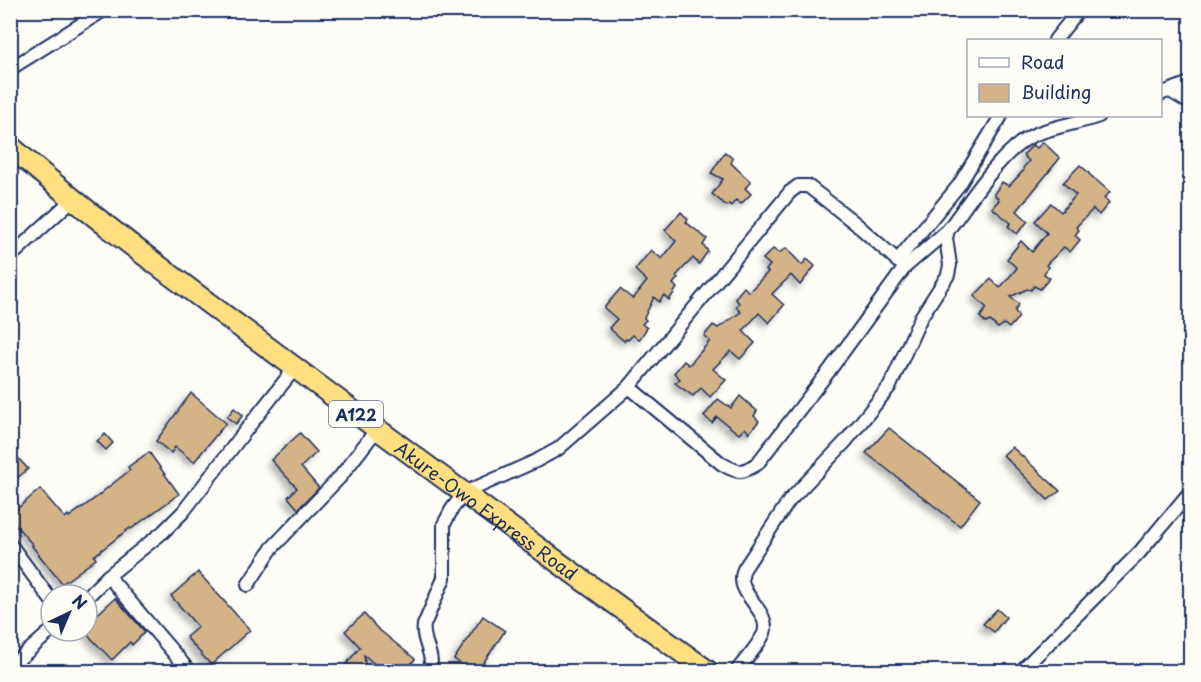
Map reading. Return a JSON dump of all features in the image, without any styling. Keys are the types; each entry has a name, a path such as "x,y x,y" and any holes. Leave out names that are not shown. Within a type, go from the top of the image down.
{"highway":[{"name":"Akure-Owo Express Road","path":"10,146 159,266 464,494 709,672"}],"street":[{"path":"11,66 33,55 104,10"},
{"path":"1056,39 1079,10"},
{"path":"1165,93 1191,83"},
{"path":"1165,93 1191,103"},
{"path":"629,387 722,464 736,471 746,470 757,464 829,371 901,264 959,185 1000,117"},
{"path":"901,264 948,230 989,175 1023,141 1036,134 1096,117"},
{"path":"429,672 432,659 423,633 444,578 444,524 452,509 464,494 558,449 629,387 790,192 798,186 808,186 855,223 901,264"},
{"path":"10,257 73,199"},
{"path":"736,672 763,636 765,629 763,619 744,586 742,578 744,569 789,501 846,441 890,386 921,317 948,275 950,265 946,238 948,230"},
{"path":"99,585 163,532 183,512 295,368"},
{"path":"248,585 272,548 340,477 377,429"},
{"path":"1020,672 1139,553 1191,492"},
{"path":"10,544 39,584"},
{"path":"108,576 190,672"},
{"path":"10,667 39,642"}],"building":[{"path":"1043,142 1060,158 1017,211 1028,221 1017,234 1008,226 1011,223 992,208 999,200 994,194 1002,182 1009,186 1024,170 1023,168 1029,161 1023,155 1033,145 1037,148"},
{"path":"725,152 733,159 731,163 751,182 745,188 751,194 741,204 736,200 731,206 729,204 727,206 712,194 723,179 711,173"},
{"path":"1080,165 1110,192 1104,198 1109,203 1099,215 1093,209 1076,227 1079,230 1075,235 1080,240 1070,252 1064,247 1046,265 1048,267 1044,274 1050,278 1040,289 1034,286 1031,290 1027,289 1010,297 1019,304 1015,311 1019,317 1009,328 1004,324 998,328 990,321 986,323 980,317 987,308 974,296 991,279 1000,288 1017,268 1007,259 1021,241 1032,252 1047,233 1035,221 1051,203 1061,212 1076,195 1063,183"},
{"path":"681,212 688,219 686,222 707,239 703,245 708,251 699,264 693,258 676,276 678,278 673,284 677,288 669,300 664,295 659,302 654,297 644,318 646,320 642,324 647,328 639,340 633,335 624,341 609,328 617,319 604,308 620,289 633,299 647,281 635,270 651,250 662,259 676,241 665,230"},
{"path":"786,248 802,265 807,259 815,266 800,285 791,275 772,294 784,305 769,323 759,313 743,331 755,343 740,359 731,351 713,369 726,380 710,397 701,388 693,396 675,383 680,379 674,373 684,361 689,365 710,341 704,336 713,325 718,328 741,312 736,307 739,303 735,298 744,287 749,292 768,272 766,270 770,265 763,259 773,249 779,253"},
{"path":"191,393 226,423 194,462 175,447 171,453 156,441"},
{"path":"740,396 757,411 754,416 759,421 749,433 745,428 739,434 717,417 712,423 704,416 718,399 731,408"},
{"path":"234,408 243,415 236,424 227,417"},
{"path":"889,428 980,500 960,526 866,453"},
{"path":"300,433 317,452 301,467 319,488 298,509 288,497 297,488 271,460"},
{"path":"105,434 113,443 106,450 97,441"},
{"path":"1012,447 1060,491 1048,500 1003,455"},
{"path":"10,449 28,469 10,484"},
{"path":"149,452 179,494 130,528 94,556 96,559 61,583 10,519 10,515 40,489 65,518 68,515 69,517 130,470 128,467"},
{"path":"198,572 250,630 211,665 186,637 198,627 171,596"},
{"path":"115,598 145,632 132,645 130,642 112,660 96,643 99,643 99,613"},
{"path":"997,609 1006,617 994,632 983,624"},
{"path":"364,614 377,628 415,659 405,672 384,672 364,655 366,672 340,672 360,647 345,631"},
{"path":"483,616 505,631 477,672 473,672 454,659"}]}
